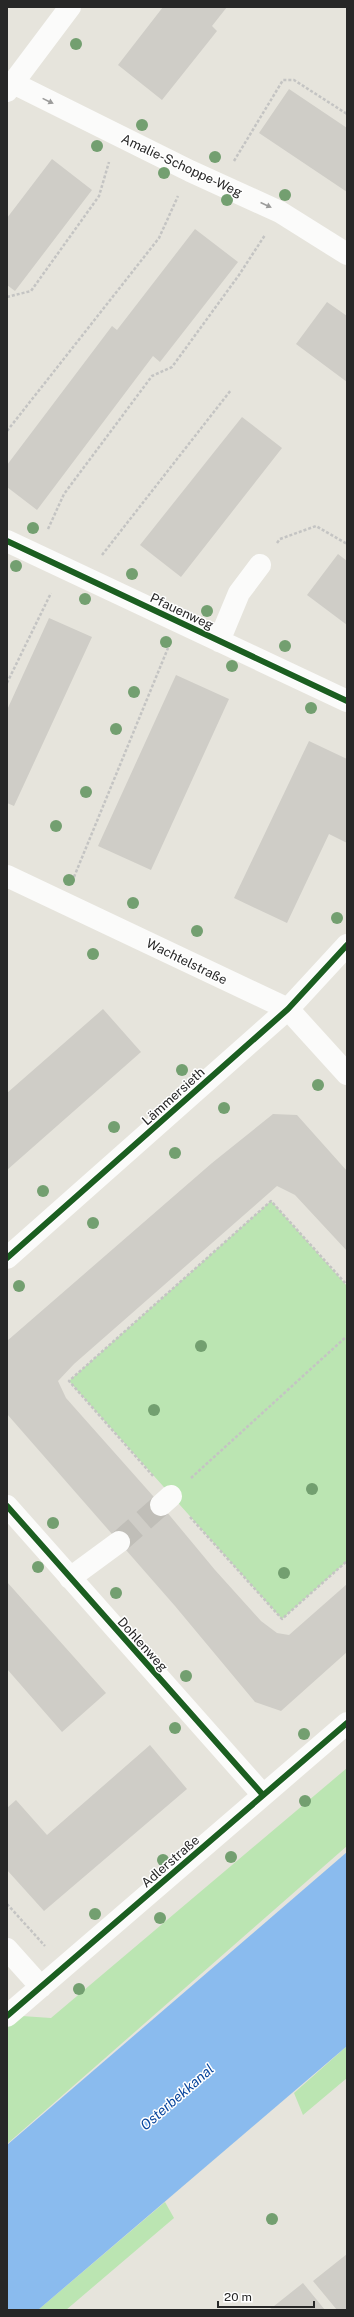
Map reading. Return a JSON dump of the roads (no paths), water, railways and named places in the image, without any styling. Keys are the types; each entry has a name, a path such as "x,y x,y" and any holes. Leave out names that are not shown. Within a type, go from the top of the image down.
{"street":[{"path":"10,87 70,7"},
{"name":"Amalie-Schoppe-Weg","path":"10,87 118,135 190,171 280,212 347,254"},
{"name":"Pfauenweg","path":"7,541 36,554 63,569 347,701"},
{"path":"219,641 238,593 260,565"},
{"name":"Wachtelstraße","path":"7,876 288,1009 347,1074"},
{"name":"Lämmersieth","path":"7,1258 288,1009 347,945"},
{"name":"Dohlenweg","path":"7,1506 263,1795"},
{"path":"70,1578 119,1542"},
{"name":"Adlerstraße","path":"7,2016 347,1723"},
{"path":"7,1949 42,1987"}],"water":[{"name":"Osterbekkanal","path":"347,1852 347,2046 38,2310 7,2310 7,2145"}],"tunnel":[{"path":"119,1542 161,1505"}]}
